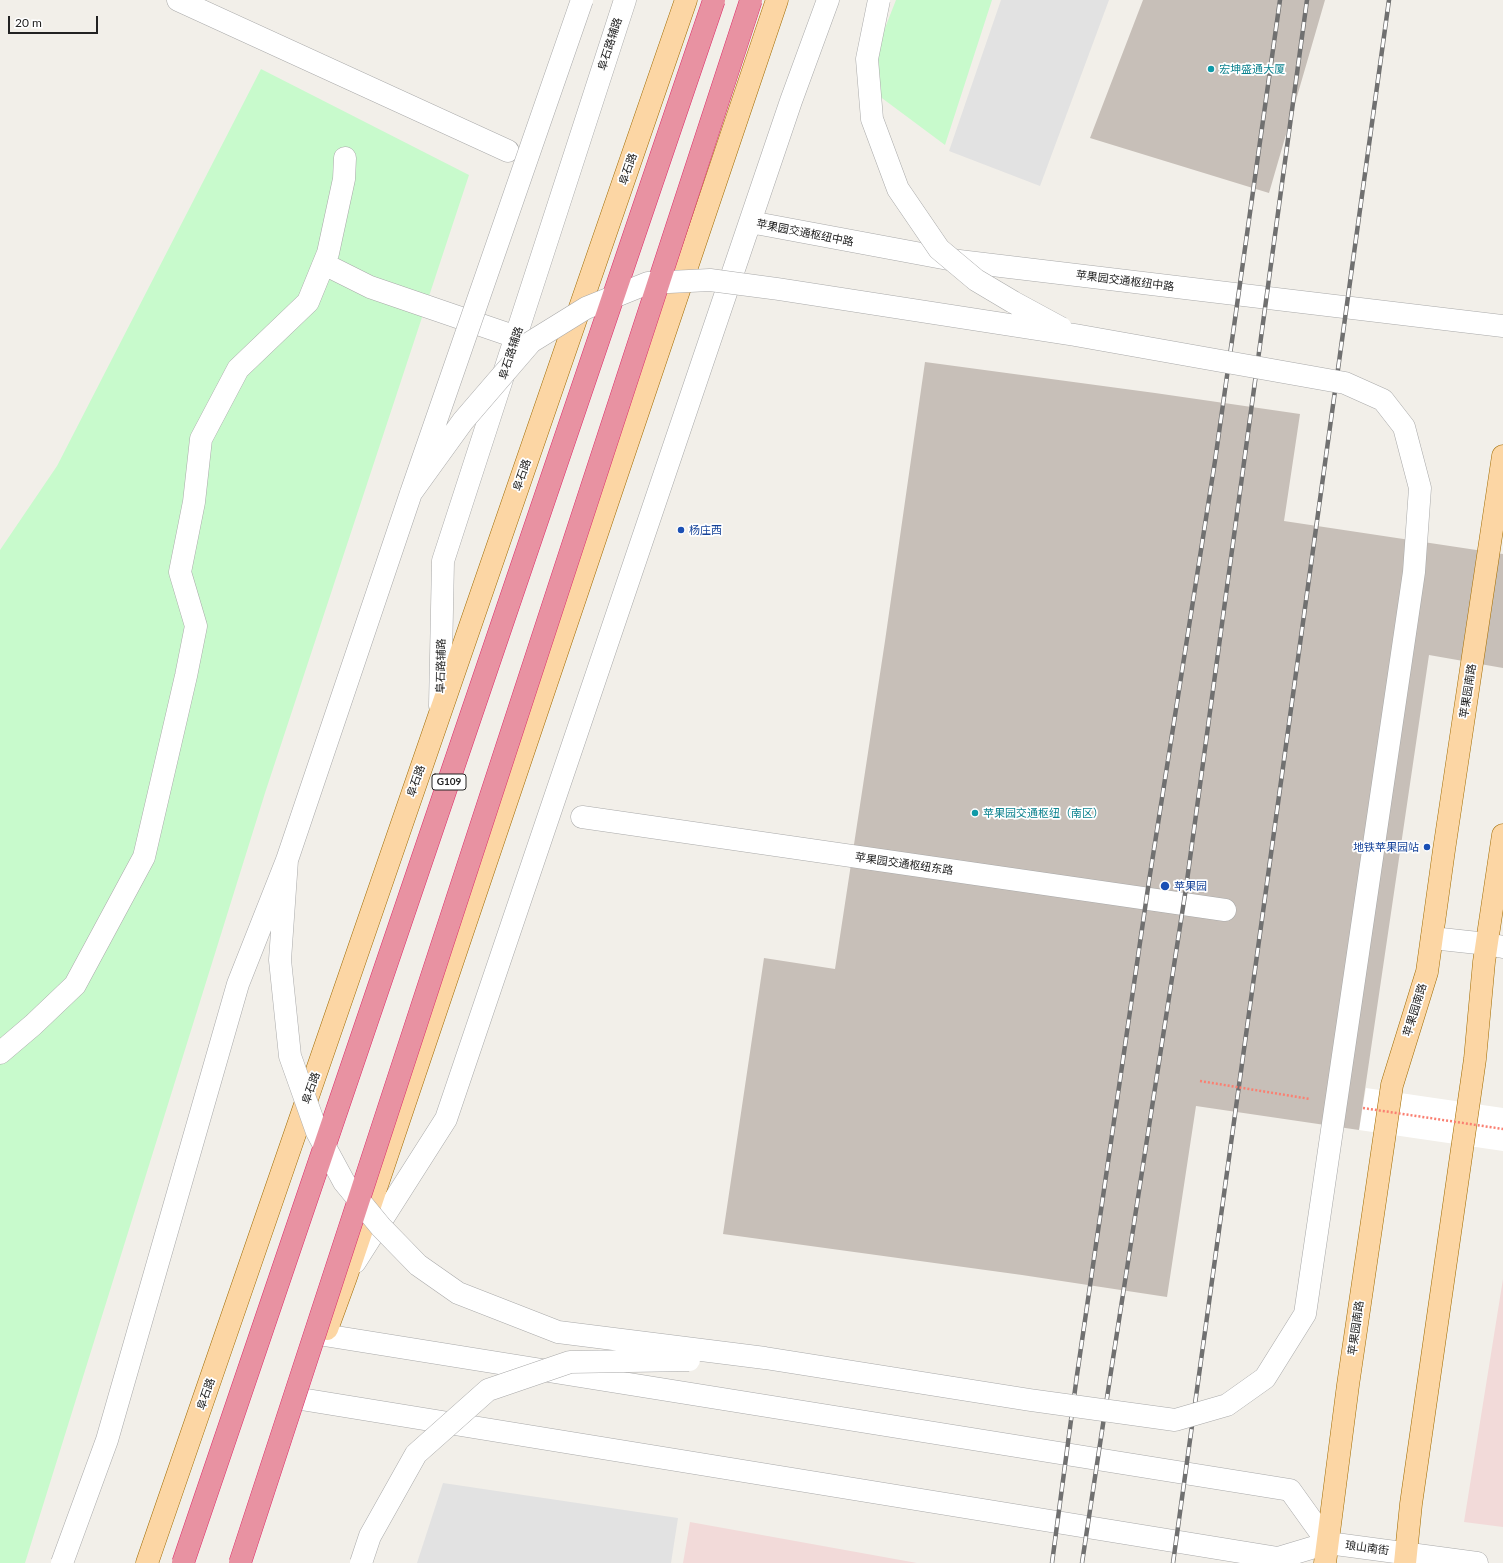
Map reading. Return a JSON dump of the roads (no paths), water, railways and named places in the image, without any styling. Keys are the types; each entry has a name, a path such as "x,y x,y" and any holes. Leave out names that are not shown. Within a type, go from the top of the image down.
{"highway":[{"name":"G109","path":"183,1563 714,0"},
{"path":"241,1563 751,0"}],"main road":[{"name":"阜石路","path":"147,1563 686,0"},
{"path":"241,1563 346,1277 777,0"},
{"name":"苹果园南路","path":"1326,1553 1349,1377 1392,1085 1427,972 1503,456"},
{"path":"1406,1558 1411,1504 1475,1059 1495,945 1503,835"}],"street":[{"path":"178,0 508,151"},
{"path":"62,1563 107,1440 238,984 287,860 411,493 582,0"},
{"name":"阜石路辅路","path":"440,712 443,561 624,0"},
{"path":"346,1277 446,1119 791,101 828,0"},
{"path":"879,0 867,59 872,119 898,189 944,254 976,280 1013,302 1075,335"},
{"path":"0,1053 33,1025 75,985 144,857 186,676 196,626 180,572 194,502 201,439 238,369 308,302 328,253 344,179 345,158"},
{"name":"苹果园交通枢纽中路","path":"750,222 959,261 1503,326"},
{"path":"324,264 370,287 516,337"},
{"path":"287,860 280,960 290,1056 317,1132 344,1182 381,1227 418,1265 458,1292 558,1332 765,1358 1030,1400 1175,1420 1227,1405 1265,1378 1305,1314 1414,572 1420,488 1404,427 1383,400 1345,383 1075,335 778,289 710,280 648,283 586,308 531,342 463,421 411,493"},
{"name":"苹果园交通枢纽东路","path":"582,817 1225,910"},
{"path":"1432,938 1495,945"},
{"path":"301,1399 1278,1558 1326,1553 1290,1490 324,1336"},
{"path":"361,1563 370,1536 416,1454 488,1390 570,1362 765,1358"},
{"name":"琅山南街","path":"1326,1553 1477,1563"}],"railway":[{"path":"1052,1563 1077,1375 1149,881 1215,461 1280,0"},
{"path":"1082,1563 1186,888 1307,0"},
{"path":"1173,1563 1389,0"}],"place":[{"name":"宏坤盛通大厦","path":"1211,69"},
{"name":"杨庄西","path":"681,530"},
{"name":"苹果园交通枢纽（南区）","path":"975,813"},
{"name":"地铁苹果园站","path":"1427,847"},
{"name":"苹果园","path":"1165,886"}]}
